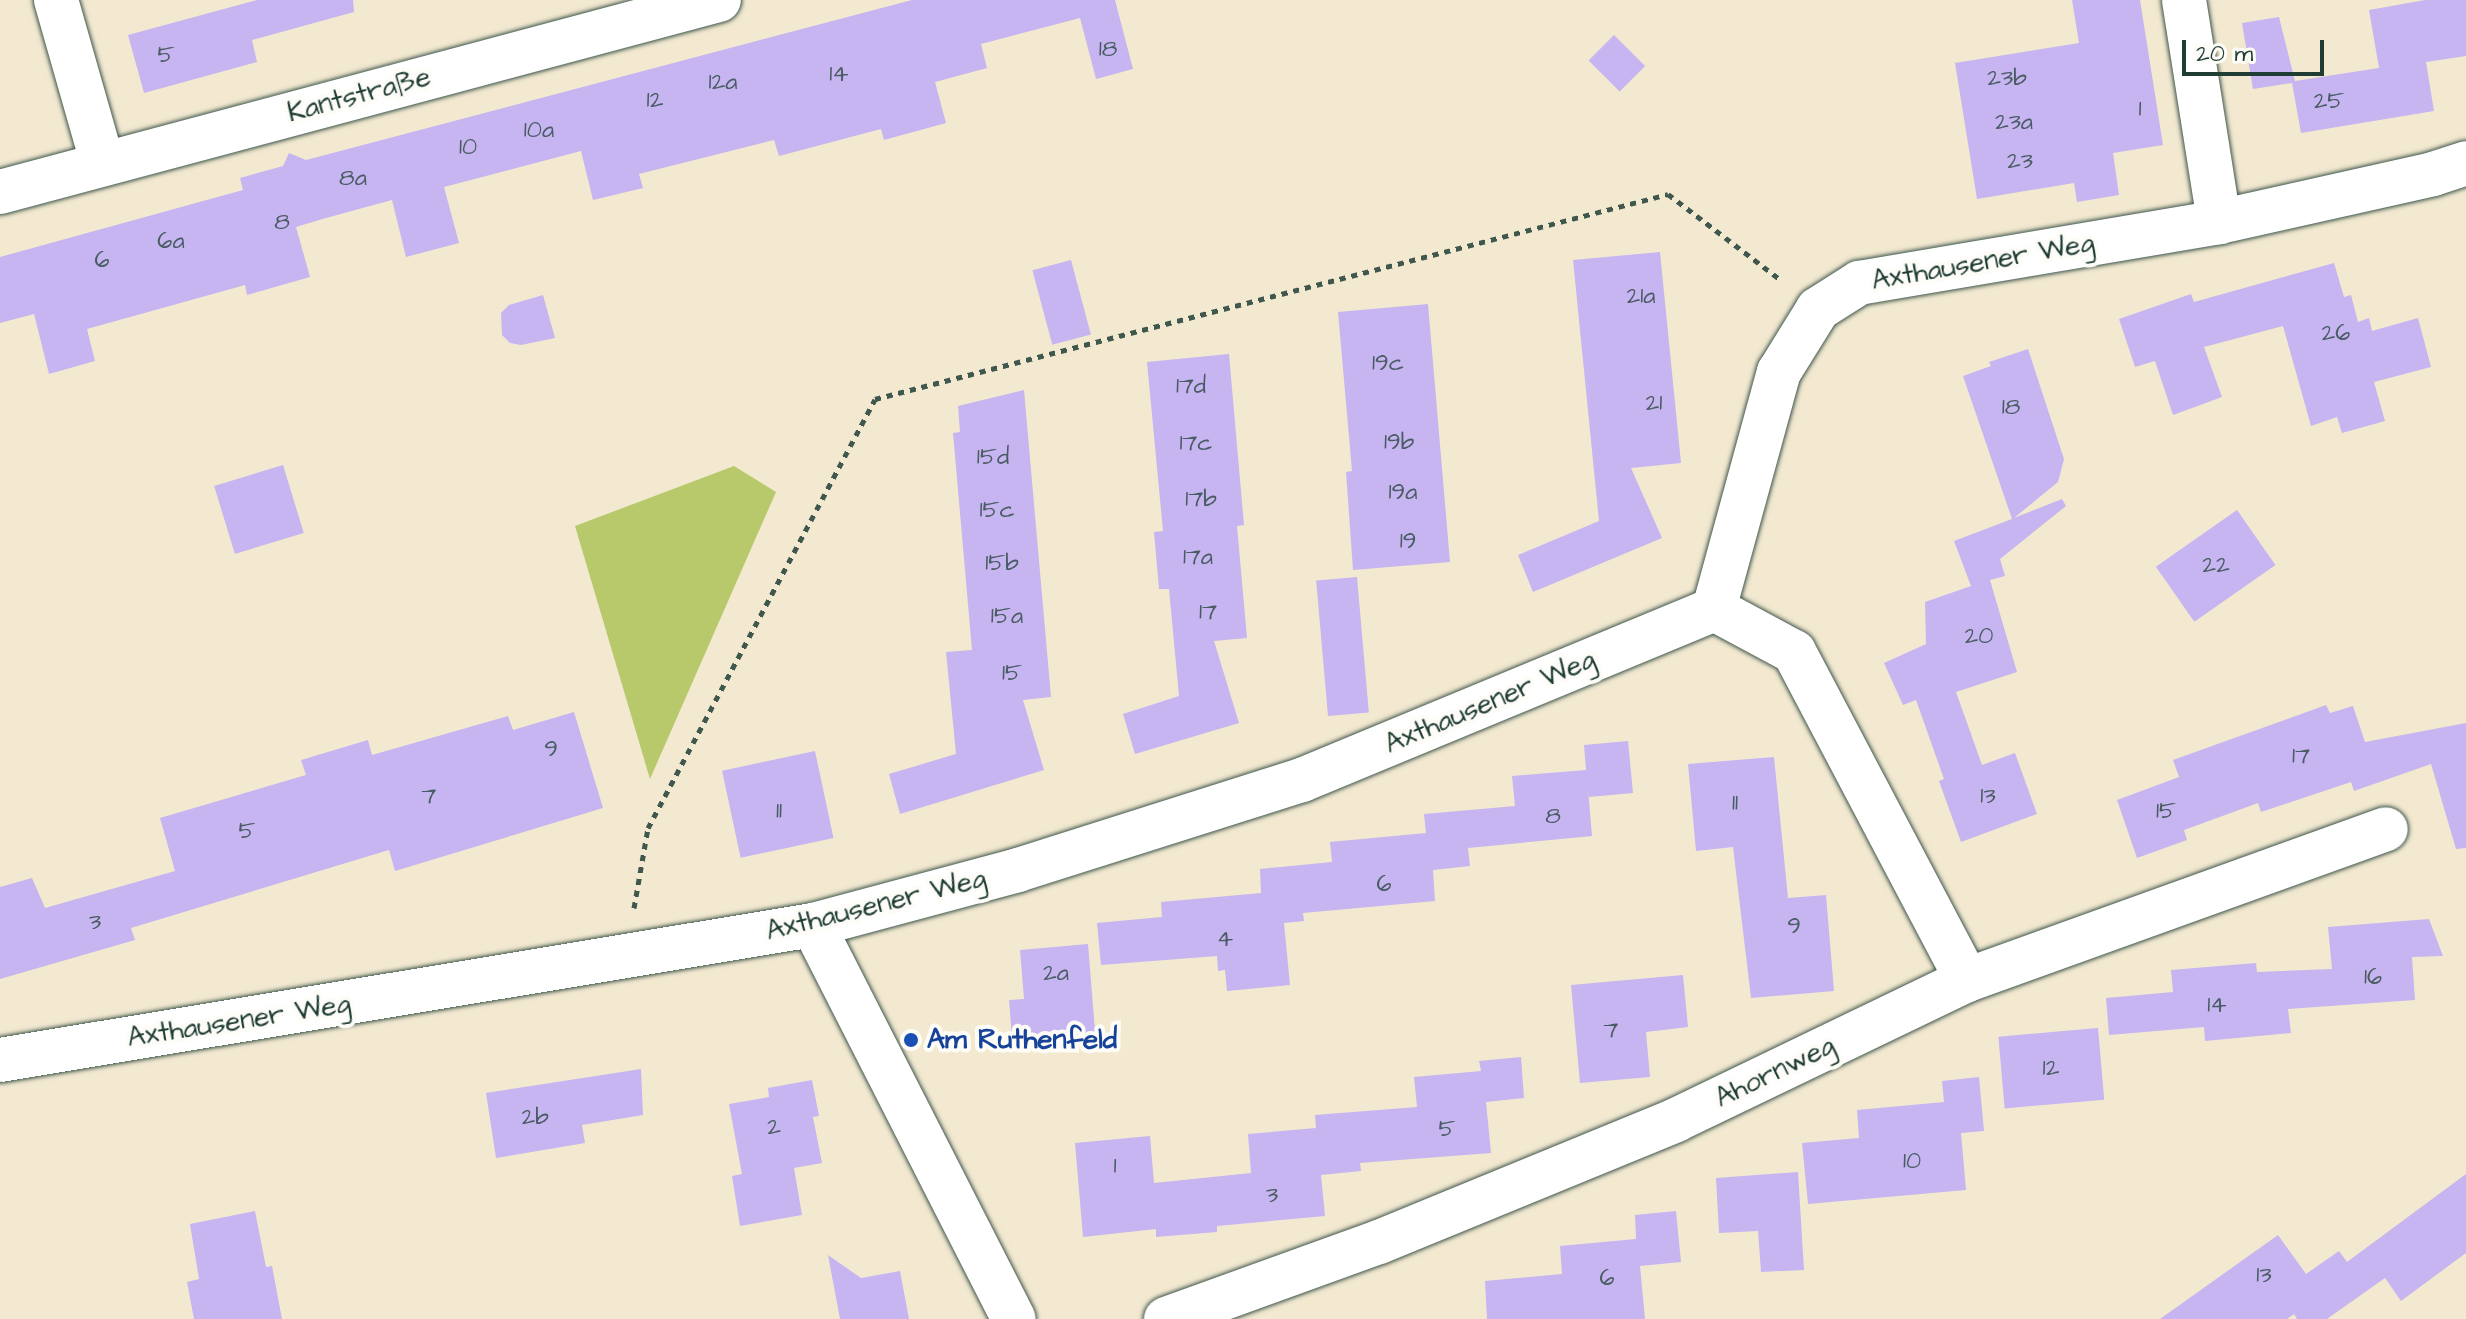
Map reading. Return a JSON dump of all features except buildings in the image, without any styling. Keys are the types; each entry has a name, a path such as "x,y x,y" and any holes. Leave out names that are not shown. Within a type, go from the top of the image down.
{"street":[{"path":"56,0 102,162"},
{"name":"Kantstraße","path":"0,192 102,162 719,0"},
{"path":"2184,0 2219,222"},
{"name":"Axthausener Weg","path":"0,1060 813,925 1018,870 1302,780 1714,609 1779,372 1818,309 1859,283 2219,222 2433,174 2466,163"},
{"path":"1714,609 1794,652 1967,980"},
{"name":"Ahornweg","path":"1166,1319 1379,1242 1676,1120 1967,980 2386,829"},
{"path":"813,925 1014,1319"}],"path":[{"path":"625,956 648,828 875,399 1668,194 1818,309"}],"green space":[{"path":"734,466 776,492 650,779 575,526"}],"place":[{"name":"Am Ruthenfeld","path":"911,1040"}]}
